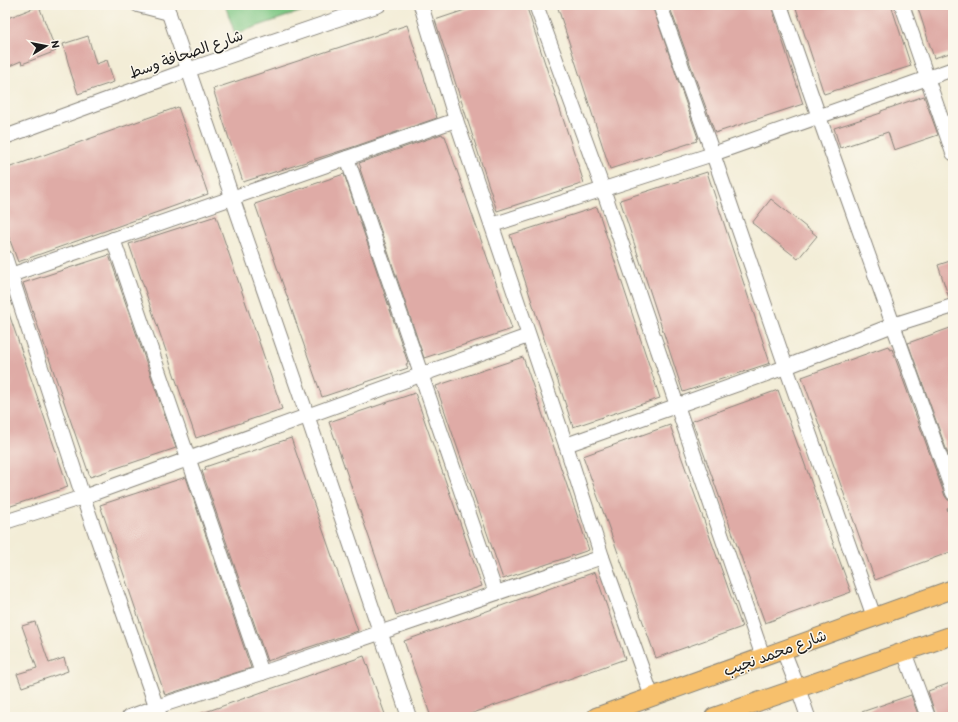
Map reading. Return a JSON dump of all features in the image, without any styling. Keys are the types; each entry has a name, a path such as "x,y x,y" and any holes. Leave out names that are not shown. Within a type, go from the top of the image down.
{"main road":[{"name":"شارع محمد نجيب","path":"596,717 953,589"},
{"path":"714,717 953,635"}],"street":[{"path":"138,5 168,9 308,416 409,717"},
{"name":"شارع الصحافة وسط","path":"5,137 188,70 379,5"},
{"path":"421,5 456,120 528,336 602,556 652,697"},
{"path":"536,5 603,189 763,657"},
{"path":"660,5 874,617"},
{"path":"780,5 818,116 953,493"},
{"path":"902,5 953,154"},
{"path":"492,225 712,154 953,69"},
{"path":"8,276 456,120"},
{"path":"347,158 496,592"},
{"path":"113,239 262,673"},
{"path":"5,257 8,276 158,712"},
{"path":"566,446 786,368 893,325 953,306"},
{"path":"5,522 83,497 528,336"},
{"path":"129,717 158,712 262,673 602,556"},
{"path":"783,650 808,717"},
{"path":"904,652 928,717"}],"green space":[{"path":"225,5 320,5 235,34"}],"building":[{"path":"480,5 526,5 584,183 497,211 435,20"},
{"path":"557,5 652,5 698,138 696,139 697,141 610,169"},
{"path":"669,5 771,5 803,104 715,133"},
{"path":"795,5 891,5 911,66 824,94"},
{"path":"917,5 953,5 953,52 934,58"},
{"path":"39,6 56,51 22,64 21,61 5,68 5,19"},
{"path":"407,25 437,118 353,147 243,182 213,89"},
{"path":"88,36 96,64 107,60 114,82 78,94 63,44"},
{"path":"924,96 938,135 894,150 888,132 840,148 834,128 881,113 881,111"},
{"path":"178,107 208,194 18,262 5,227 5,169"},
{"path":"442,134 445,136 512,329 424,358 359,163"},
{"path":"707,172 770,363 683,392 620,200"},
{"path":"344,174 408,363 406,364 408,368 322,397 255,204"},
{"path":"771,199 817,236 798,259 752,223"},
{"path":"597,207 660,398 573,427 510,235"},
{"path":"216,216 282,409 196,438 129,244"},
{"path":"109,255 176,448 90,477 23,283"},
{"path":"953,260 953,298 949,298 938,265"},
{"path":"5,308 7,308 68,487 5,508"},
{"path":"953,327 953,468 908,343"},
{"path":"888,346 890,350 892,349 945,496 948,500 953,501 953,507 947,508 953,526 953,551 875,580 802,377"},
{"path":"523,357 589,550 503,579 436,386"},
{"path":"778,390 851,592 765,623 692,421"},
{"path":"415,393 482,586 396,615 329,422"},
{"path":"670,425 742,627 656,658 583,456"},
{"path":"291,438 358,631 267,661 202,471 206,470 205,467"},
{"path":"186,477 251,668 165,695 100,505"},
{"path":"595,572 625,659 462,717 431,717 404,641"},
{"path":"35,622 49,663 64,658 68,671 22,687 17,674 37,668 22,626"},
{"path":"364,656 386,717 197,717 197,715"},
{"path":"953,682 953,717 936,717 928,691"},
{"path":"911,695 919,717 853,717 853,715"}]}
